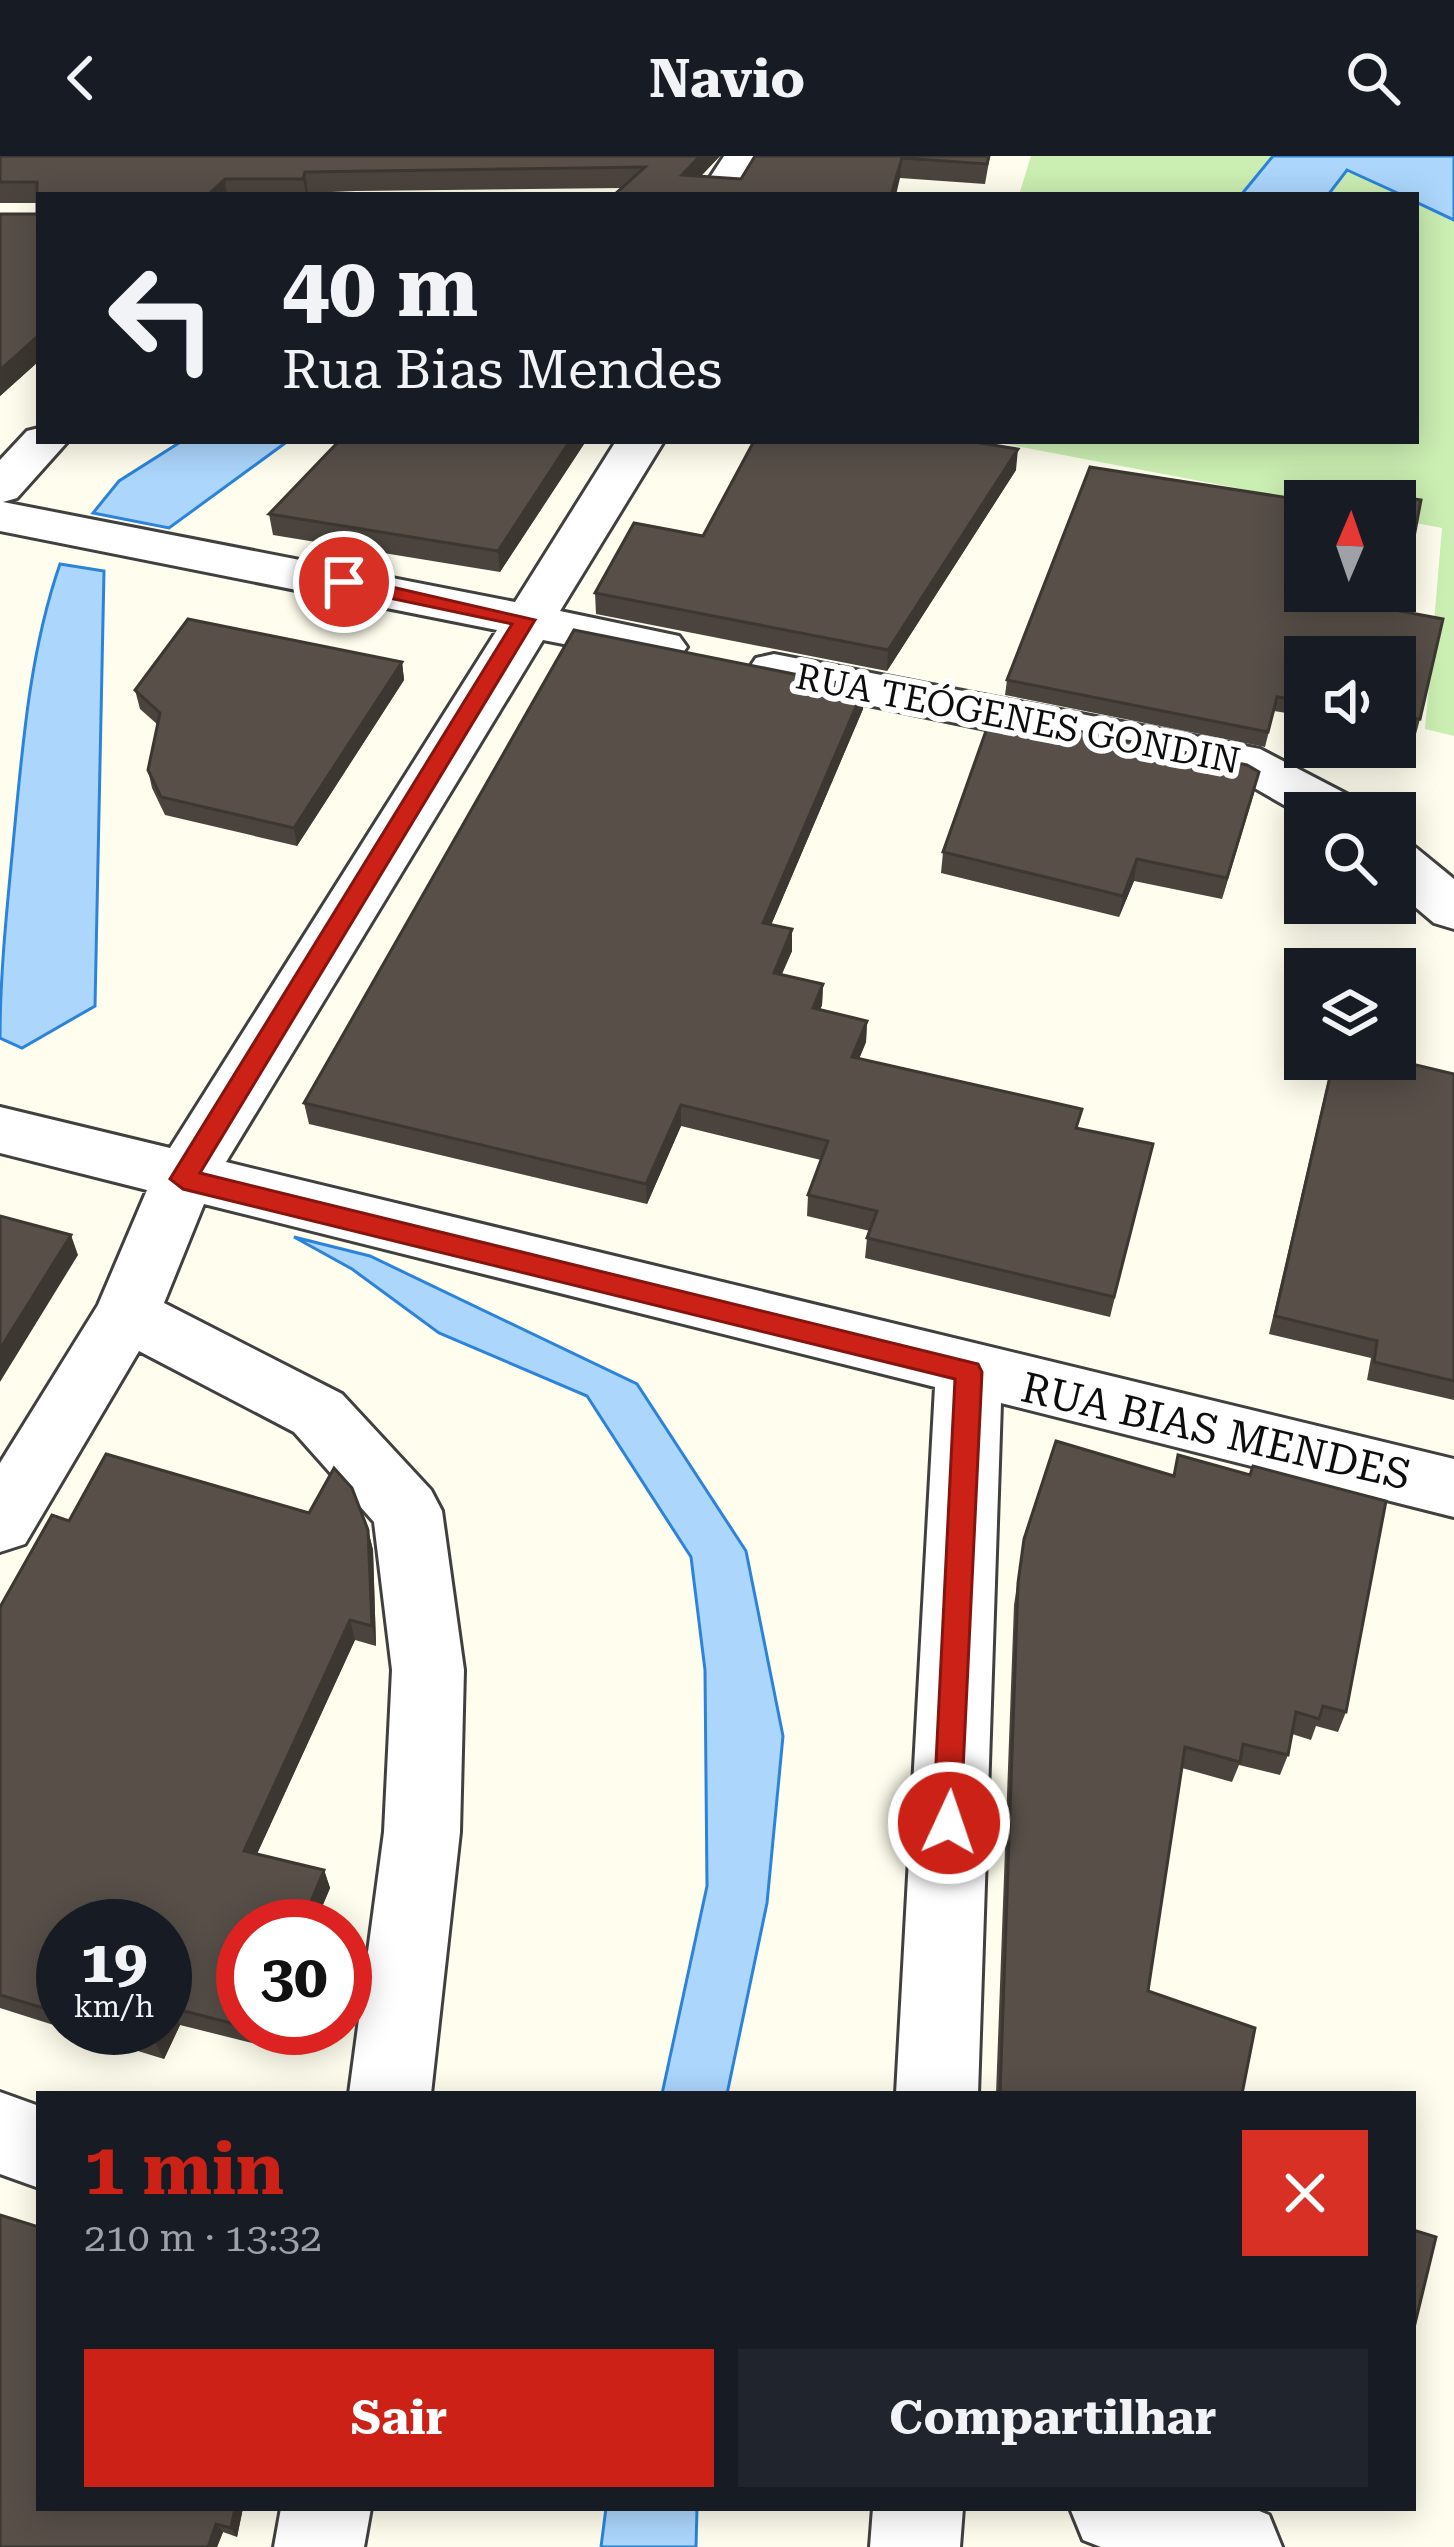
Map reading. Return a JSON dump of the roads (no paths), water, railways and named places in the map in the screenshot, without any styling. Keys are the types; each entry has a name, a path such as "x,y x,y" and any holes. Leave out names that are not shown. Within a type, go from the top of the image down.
{"street":[{"path":"719,192 744,159"},
{"path":"0,488 41,444"},
{"path":"0,1523 127,1314 183,1179 638,444"},
{"name":"RUA TEÓGENES GONDIN","path":"0,516 1260,767 1303,792"},
{"path":"1416,877 1454,909"},
{"name":"RUA BIAS MENDES","path":"0,1130 183,1179 1454,1488"},
{"path":"127,1314 318,1414 407,1510 427,1694 422,1832 390,2091"},
{"path":"937,2091 969,1372"},
{"path":"0,2133 36,2146"},
{"path":"319,2547 325,2511"},
{"path":"915,2547 918,2511"},
{"path":"1124,2511 1237,2547"}],"water":[{"path":"1273,156 1454,156 1454,220 1419,203 1419,192 1395,192 1347,170 1330,192 1243,192"},
{"path":"177,444 284,444 169,528 93,513 119,481"},
{"path":"60,564 104,571 95,1006 22,1048 0,1038 4,941 28,703"},
{"path":"294,1237 370,1256 637,1384 746,1551 783,1736 767,1903 728,2091 663,2091 707,1886 705,1670 691,1557 587,1396 439,1333 352,1269"},
{"path":"606,2511 697,2511 696,2547 601,2547"}]}
